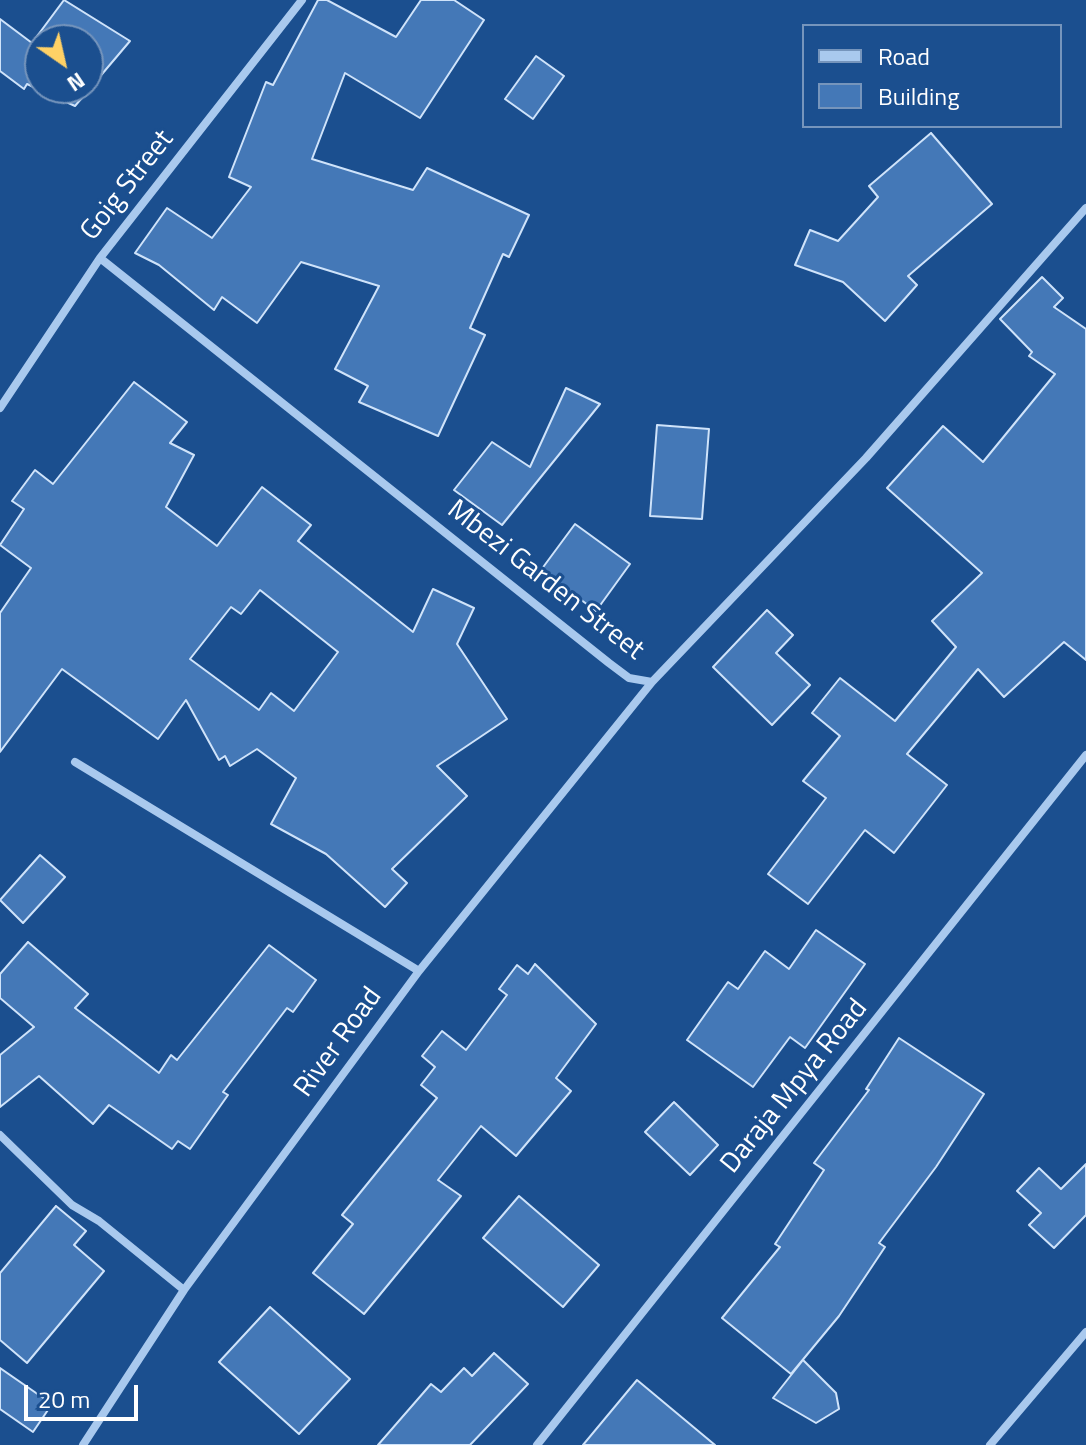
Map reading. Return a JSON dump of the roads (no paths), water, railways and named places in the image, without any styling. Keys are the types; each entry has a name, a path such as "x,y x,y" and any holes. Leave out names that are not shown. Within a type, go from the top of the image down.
{"street":[{"name":"Goig Street","path":"0,408 100,258 302,0"},
{"name":"Mbezi Garden Street","path":"100,258 609,663 629,678 652,682 866,458 1086,208"},
{"name":"River Road","path":"83,1445 184,1290 419,971 652,682"},
{"name":"Daraja Mpya Road","path":"537,1445 1086,755"},
{"path":"75,762 419,971"},
{"path":"0,1135 72,1205 99,1221 184,1290"},
{"path":"990,1445 1086,1332"}]}
